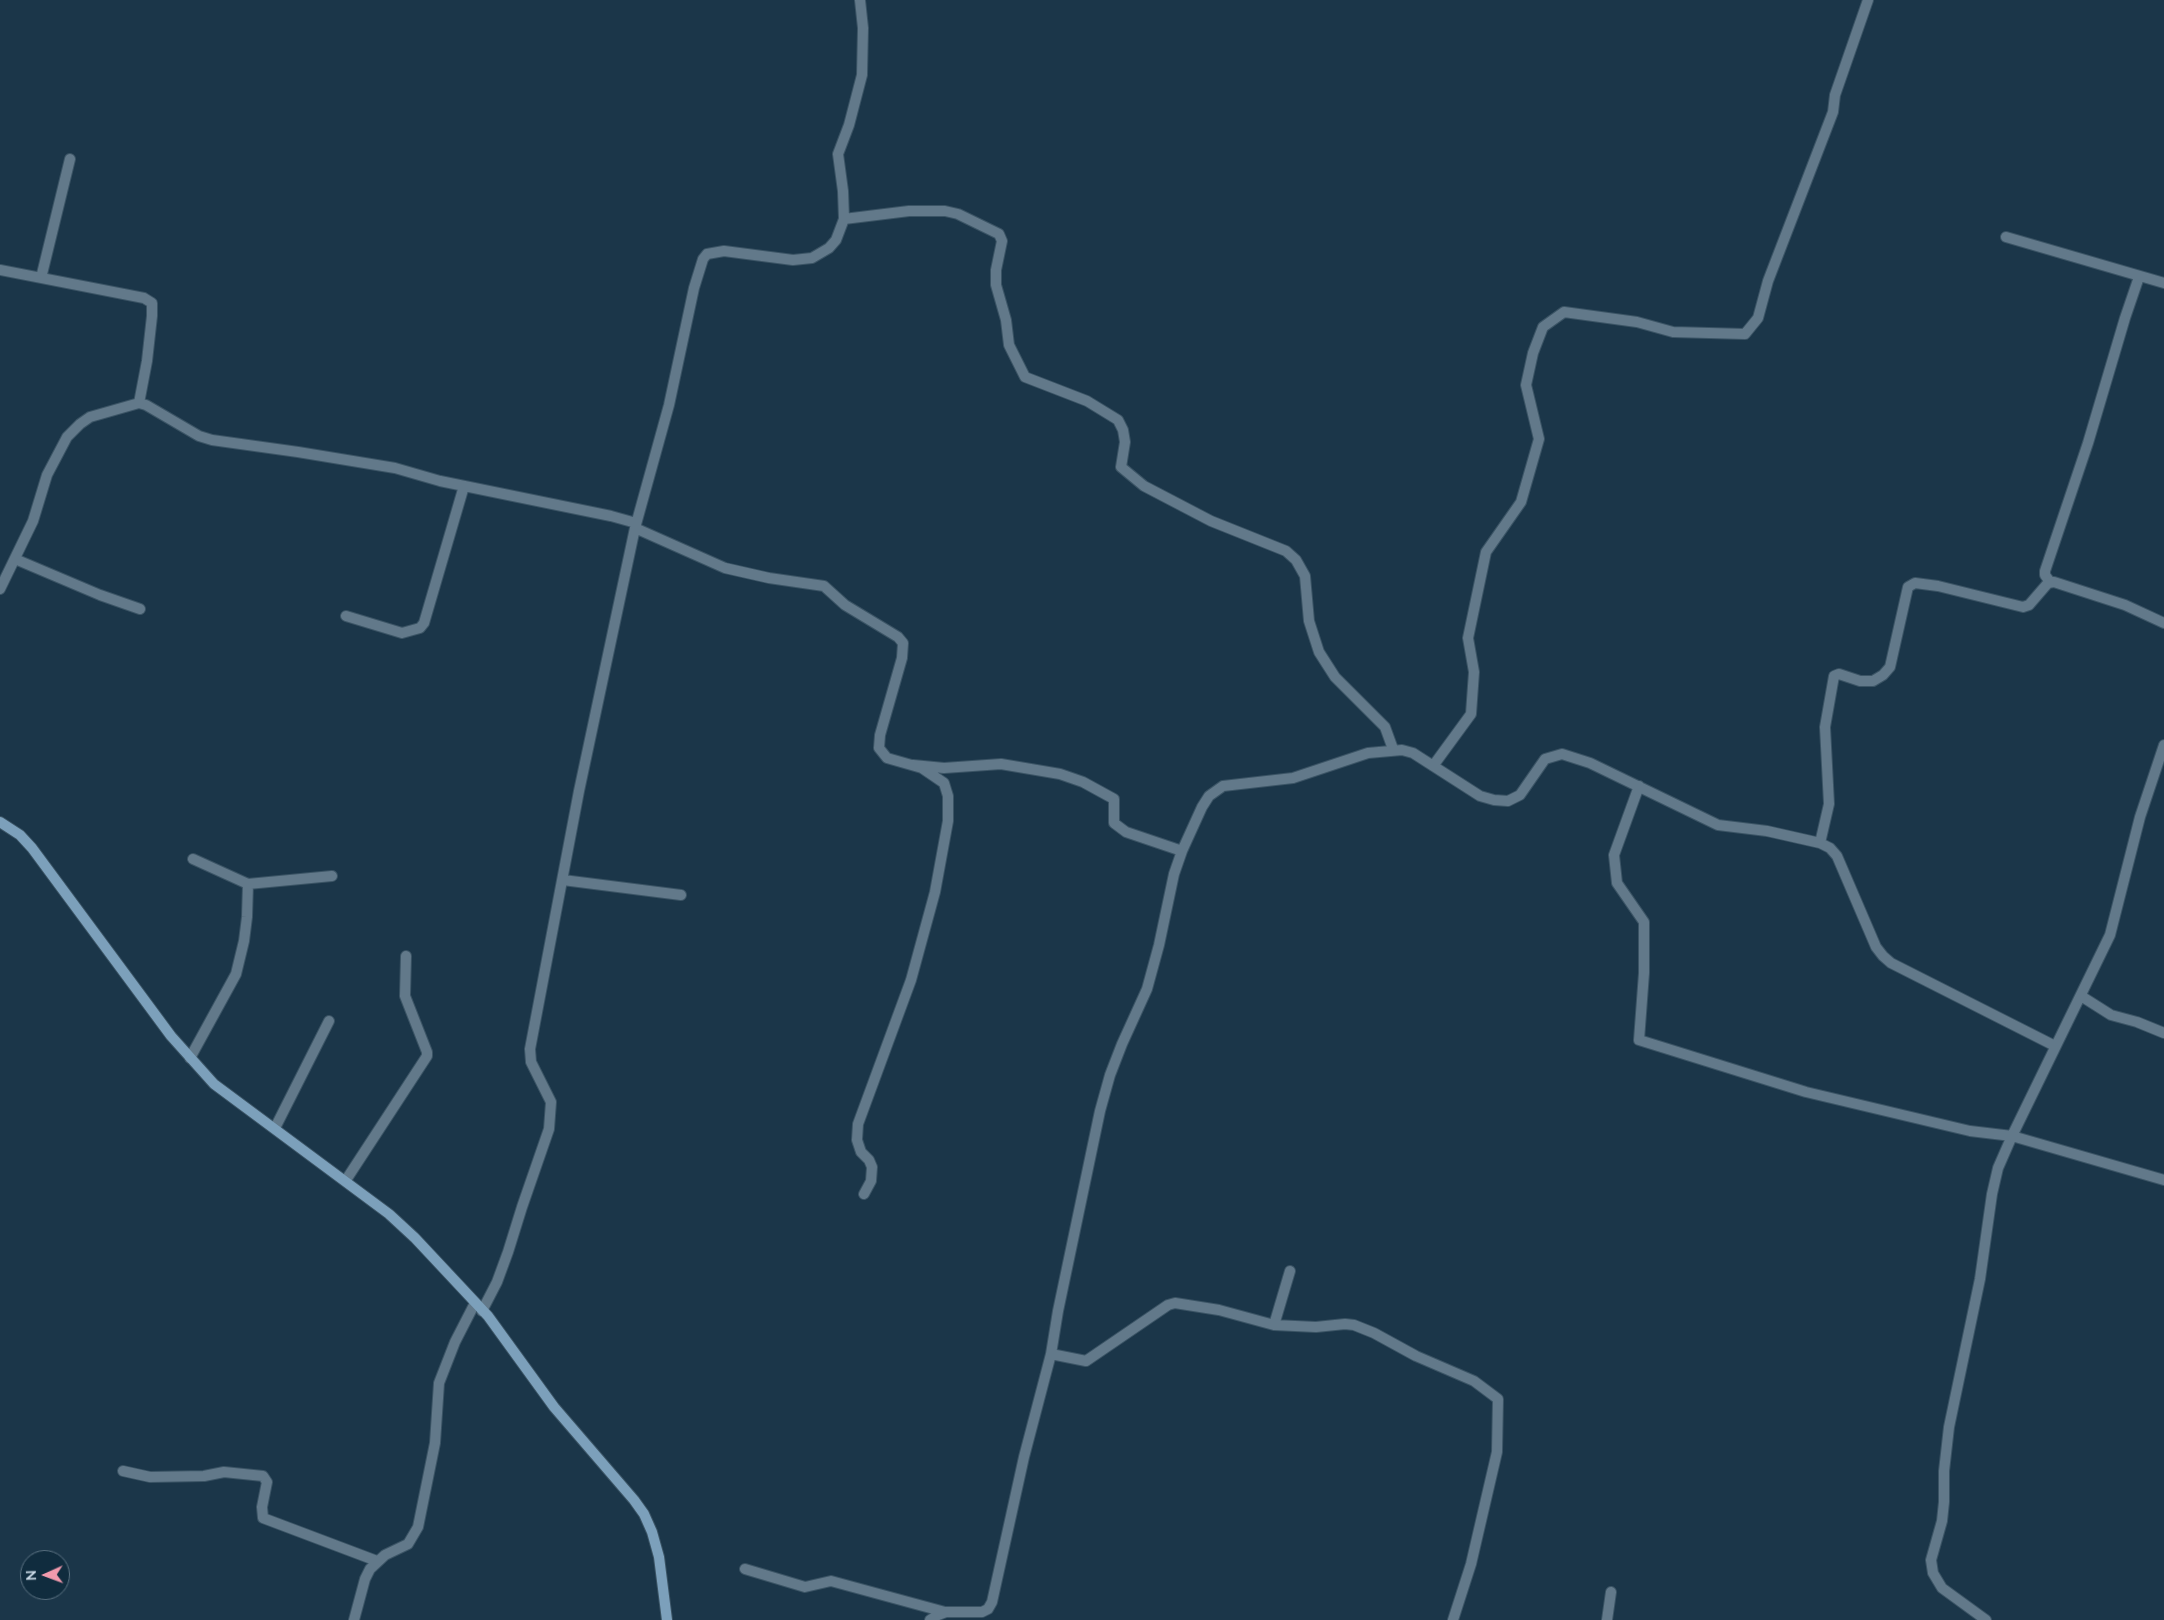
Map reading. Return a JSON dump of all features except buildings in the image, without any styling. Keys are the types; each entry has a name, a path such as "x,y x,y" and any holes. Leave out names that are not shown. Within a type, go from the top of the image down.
{"street":[{"path":"354,1620 365,1578 377,1561 408,1544 418,1527 435,1443 439,1383 455,1342 497,1282 551,1123 552,1102 532,1065 529,1054 579,791 636,525 669,406 690,306 703,259 707,254 718,251 756,254 793,260 812,258 829,248 836,240 844,219 838,154 849,125 862,75 863,28 860,0"},
{"path":"1433,766 1472,714 1474,672 1468,638 1486,552 1521,502 1539,439 1526,385 1533,353 1543,327 1564,312 1637,322 1673,332 1745,334 1758,318 1768,281 1833,112 1835,95 1868,0"},
{"path":"41,278 70,159"},
{"path":"844,219 909,211 945,211 972,219 1000,234 1002,241 996,270 996,285 1006,320 1008,345 1025,377 1088,402 1118,420 1123,430 1124,442 1121,467 1127,474 1144,486 1211,521 1286,551 1296,560 1305,576 1309,621 1319,652 1335,677 1385,727 1393,750"},
{"path":"2006,237 2164,283"},
{"path":"0,270 144,298 152,303 147,361 139,403"},
{"path":"2139,277 2045,575 2050,582 2108,599 2164,623"},
{"path":"0,590 33,521 46,475 57,452 72,430 90,418 139,403 156,410 192,433 212,440 395,468 464,486 611,516 636,525 725,568 769,578 824,586 845,605 900,638 904,648 881,729 880,748 882,754 887,758 944,768 1001,764 1026,767 1083,782 1114,799 1114,823 1126,832 1182,851"},
{"path":"346,616 402,633 420,628 424,623 464,486"},
{"path":"14,559 100,595 140,608"},
{"path":"1820,843 1829,804 1825,727 1834,676 1839,674 1860,681 1873,681 1890,668 1908,586 1915,583 1938,586 2025,606 2029,605 2050,582"},
{"path":"1986,1620 1942,1588 1933,1573 1931,1560 1942,1521 1948,1434 1955,1392 1963,1364 1980,1279 1992,1194 1998,1168 2012,1136 2055,1046 2098,963 2114,926 2140,817 2164,745"},
{"path":"745,1569 805,1587 824,1582 836,1582 946,1612 982,1612 990,1606 1024,1457 1051,1354 1058,1311 1077,1228 1100,1110 1110,1075 1122,1044 1148,989 1173,880 1182,851 1202,807 1209,796 1223,786 1293,778 1368,753 1393,750 1408,751 1480,796 1501,801 1520,795 1544,759 1562,754 1590,763 1718,825 1767,831 1820,843 1830,848 1837,856 1876,947 1883,956 1891,963 2055,1046"},
{"path":"864,1194 871,1181 872,1167 870,1160 861,1152 857,1140 858,1124 910,980 934,892 948,821 948,796 944,783 913,764"},
{"path":"1640,786 1614,855 1617,883 1644,922 1644,973 1639,1040 1806,1092 1970,1131 2012,1136 2164,1180"},
{"path":"0,822 20,835 32,848 150,1008 190,1058 221,1090 346,1180 389,1214 415,1238 479,1307 509,1344 560,1414 644,1514 652,1532 659,1557 667,1620"},
{"path":"193,860 248,884 332,876"},
{"path":"563,880 681,895"},
{"path":"190,1058 236,974 246,925 248,884"},
{"path":"346,1180 427,1056 428,1052 405,996 406,956"},
{"path":"2081,996 2111,1015 2137,1022 2164,1033"},
{"path":"275,1128 329,1021"},
{"path":"1274,1325 1290,1271"},
{"path":"1051,1354 1086,1361 1173,1303 1219,1310 1274,1325 1316,1327 1339,1324 1354,1325 1374,1333 1416,1356 1474,1381 1498,1399 1497,1452 1471,1564 1452,1620"},
{"path":"123,1471 150,1477 204,1476 224,1472 263,1476 267,1482 262,1507 263,1518 377,1561"},
{"path":"1607,1620 1611,1592"},
{"path":"930,1620 946,1612"}]}
